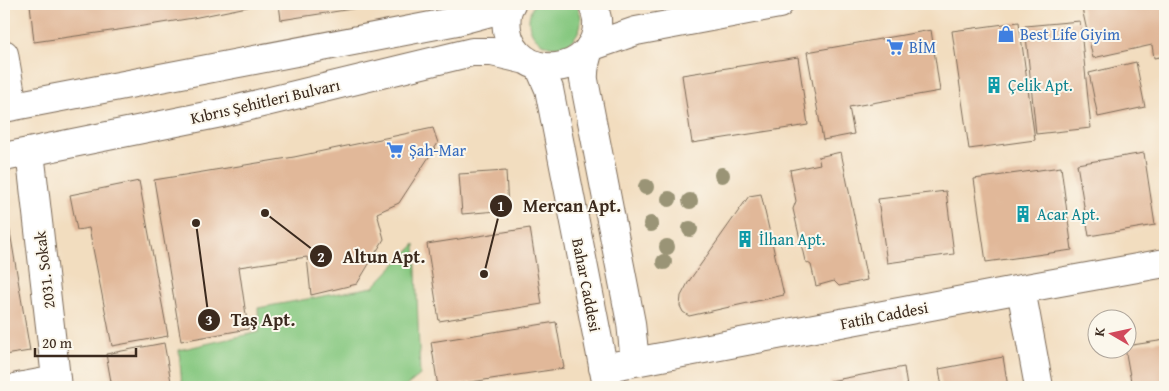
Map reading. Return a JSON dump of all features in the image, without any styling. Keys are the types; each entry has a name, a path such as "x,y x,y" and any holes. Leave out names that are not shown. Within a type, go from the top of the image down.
{"street":[{"path":"593,4 597,18 596,33 585,59 583,72 631,323 636,362"},
{"path":"590,46 636,31 779,4"},
{"path":"4,54 8,107 457,21 510,5"},
{"name":"Bahar Caddesi","path":"510,5 506,22 508,37 515,50 533,63 549,89 605,378"},
{"name":"Kıbrıs Şehitleri Bulvarı","path":"4,157 221,113 472,52 492,52 554,68 568,65 580,58 590,46"},
{"name":"2031. Sokak","path":"30,152 57,383"},
{"name":"Fatih Caddesi","path":"605,378 636,362 1165,263"},
{"path":"1021,289 1040,387"},
{"path":"18,387 57,383"}],"green space":[{"path":"534,4 575,4 580,13 581,23 579,30 572,40 563,46 553,47 543,44 535,37 530,28 529,17"},
{"path":"415,244 420,375 405,387 182,387 179,350 259,332 258,308 373,287"}],"building":[{"path":"30,4 257,5 193,18 34,42"},
{"path":"279,4 371,4 371,6 281,20"},
{"path":"1081,4 1165,4 1165,56 1154,58 1152,45 1093,58"},
{"path":"1080,21 1091,128 1036,134 1025,26"},
{"name":"Çelik Apt.","path":"1019,22 1035,140 969,149 952,31"},
{"path":"931,30 940,91 849,107 854,134 823,140 807,52"},
{"path":"798,57 808,125 692,143 682,75"},
{"path":"1136,62 1145,107 1098,117 1089,73"},
{"path":"433,128 438,143 399,203 377,213 384,239 357,284 311,295 307,257 239,267 248,329 181,341 154,180 294,157"},
{"path":"841,152 867,280 839,286 834,281 816,286 811,265 805,261 793,209 796,201 790,170 820,164 818,157"},
{"path":"1144,153 1155,225 1089,236 1077,164"},
{"name":"Acar Apt.","path":"1061,167 1072,250 986,262 974,179"},
{"path":"506,171 508,210 462,214 459,174"},
{"path":"139,181 168,336 112,346 89,228 77,230 70,195"},
{"path":"946,191 954,254 887,263 878,199"},
{"name":"İlhan Apt.","path":"761,194 784,295 689,316 683,312 680,306 681,296 689,281 749,196"},
{"path":"7,214 30,351 4,355 4,215"},
{"path":"530,228 542,304 439,321 427,244"},
{"path":"556,322 564,368 438,387 431,342"},
{"path":"1165,340 1165,387 1132,387 1127,358 1136,358 1136,344"},
{"path":"164,343 172,387 112,387 106,354"},
{"path":"1003,357 1008,387 942,387 939,369"},
{"path":"904,367 907,387 831,387 830,381"}],"place":[{"name":"Best Life Giyim","path":"1006,34"},
{"name":"BİM","path":"895,47"},
{"name":"Çelik Apt.","path":"994,85"},
{"name":"Şah-Mar","path":"395,150"},
{"name":"Altun Apt.","path":"265,213"},
{"name":"Acar Apt.","path":"1023,214"},
{"name":"Taş Apt.","path":"196,223"},
{"name":"İlhan Apt.","path":"745,239"},
{"name":"Mercan Apt.","path":"484,274"}]}
